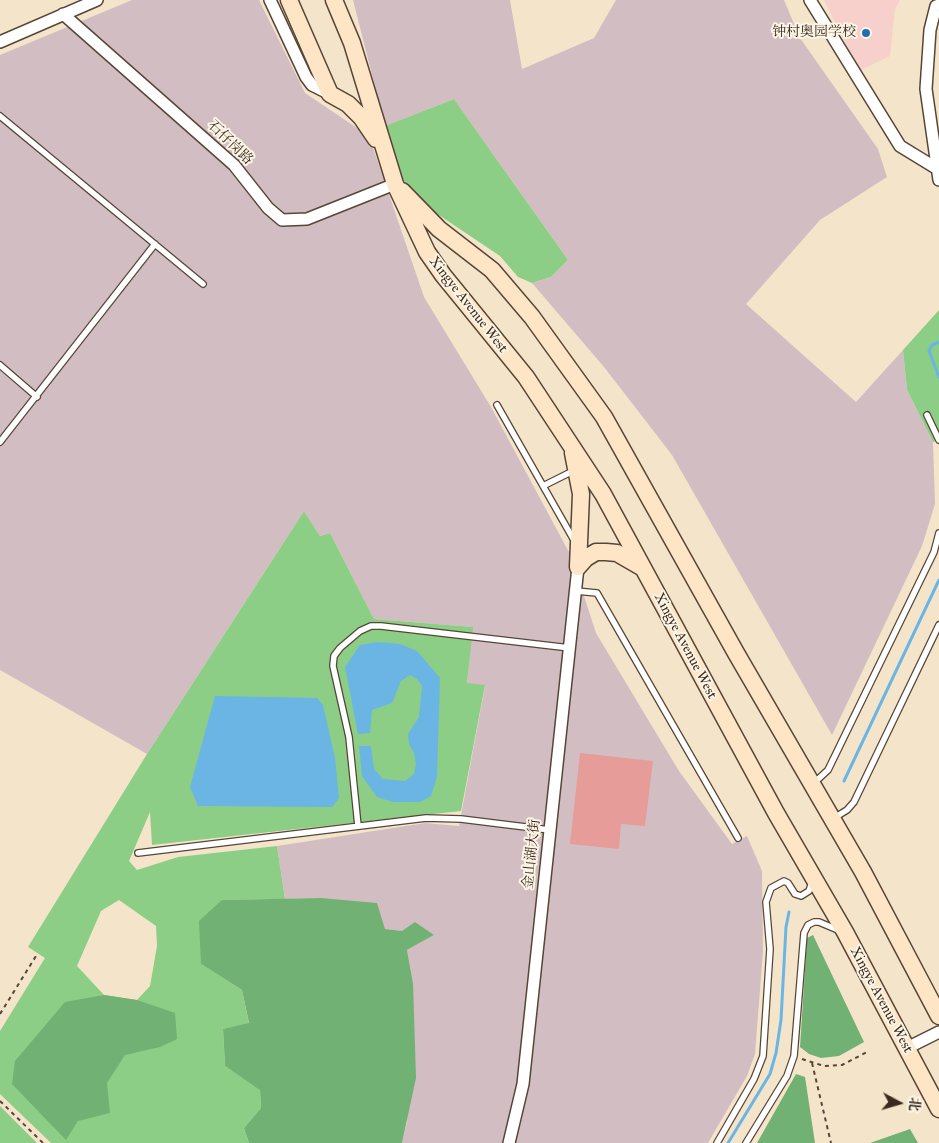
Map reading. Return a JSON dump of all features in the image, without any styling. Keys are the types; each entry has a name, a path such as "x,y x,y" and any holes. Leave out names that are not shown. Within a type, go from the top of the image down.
{"street":[{"path":"0,42 96,0"},
{"path":"270,0 306,77 312,85 348,104 361,117 384,150"},
{"path":"289,0 330,94"},
{"name":"Xingye Avenue West","path":"334,0 352,43 395,184 427,252 443,275 526,377 561,428 602,494 776,813 845,932 939,1109"},
{"path":"810,0 900,146 936,168"},
{"path":"939,5 936,6 930,30 926,90 939,180"},
{"name":"石仔岗路","path":"63,14 234,165 268,208 282,220 307,219 395,184"},
{"path":"395,184 439,229 492,270 532,317 604,417 640,478 736,653 863,872 939,1016"},
{"path":"561,428 574,455 581,494 578,567"},
{"path":"578,567 586,558 596,552 606,552 617,553 643,568"},
{"name":"金山湖大街","path":"509,1143 523,1084 578,567"},
{"path":"907,1048 939,1032"}],"lane":[{"path":"0,116 203,284"},
{"path":"0,442 155,244"},
{"path":"0,365 37,397"},
{"path":"496,404 579,549"},
{"path":"927,415 939,440"},
{"path":"543,486 576,469"},
{"path":"813,785 828,770 934,552 939,533"},
{"path":"576,591 597,593 738,838"},
{"path":"832,819 847,810 854,802 939,624"},
{"path":"358,826 349,737 333,666 334,656 360,631 370,626 381,626 570,648"},
{"path":"138,853 426,818 461,819 550,830"},
{"path":"718,1143 754,1079 763,1056 770,949 766,902 771,888 784,881 788,883 795,894 801,896 809,891 814,878"},
{"path":"746,1143 787,1076 794,1056 804,933 808,926 819,922 845,932"}],"path":[{"path":"0,1014 36,956"},
{"path":"794,1056 824,1066 842,1065 868,1052"},
{"path":"812,1063 831,1143"},
{"path":"0,1101 43,1143"}],"shaded area":[{"path":"132,0 259,0 305,93 369,136 424,297 491,407 571,556 596,633 679,771 732,844 747,836 762,871 763,951 755,1054 747,1076 708,1143 402,1143 407,1122 413,983 407,950 434,935 385,929 321,898 285,899 277,846 425,823 459,826 485,686 467,684 472,627 374,619 330,533 320,536 304,511 147,754 0,670 0,55"},
{"path":"353,0 510,0 522,69 594,38 616,0 784,0 800,38 878,149 887,177 820,220 746,304 856,402 903,350 907,390 933,442 935,504 922,546 832,735 672,455 604,367 532,283 551,277 568,260 454,99 385,126"},
{"name":"钟村奥园学校","path":"824,0 900,0 895,9 890,56 859,71"}],"green space":[{"path":"454,99 568,260 551,277 532,283 518,277 500,256 418,201 401,176 385,126"},
{"path":"939,310 939,440 933,442 907,390 903,350"},
{"path":"304,511 320,536 330,533 374,619 473,627 467,683 485,685 461,811 152,845 150,812 129,861 137,870 178,857 277,846 285,899 222,900 201,964 242,990 249,1024 223,1029 225,1066 260,1089 261,1108 244,1128 249,1143 51,1143 0,1094 0,1031 45,958 28,947 147,754","holes":["119,900 156,926 157,946 150,986 137,1000 104,995 77,966 101,911"]},
{"path":"321,898 377,903 385,929 402,931 415,922 434,935 407,950 413,983 416,1078 402,1143 249,1143 244,1128 261,1108 260,1090 225,1066 223,1029 249,1023 242,990 201,964 199,921 222,900"},
{"path":"813,935 864,1042 839,1056 821,1058 809,1054 800,1047 807,938"},
{"path":"104,995 137,1000 175,1013 177,1039 160,1047 125,1055 107,1083 110,1113 78,1121 66,1140 12,1084 15,1061 65,1002"},
{"path":"796,1074 805,1077 815,1143 757,1143"},
{"path":"0,1106 37,1143 0,1143"},
{"path":"910,1129 918,1143 870,1143"}],"water":[{"path":"378,642 400,644 417,651 440,678 437,777 431,796 420,802 393,802 377,797 362,776 359,746 371,746 374,769 383,779 405,781 414,774 416,764 414,753 409,744 408,734 419,717 422,686 417,679 410,675 401,681 392,703 372,710 370,733 358,734 345,667 360,645"},
{"path":"215,696 317,698 323,705 335,758 339,798 332,807 198,806 190,787"}],"building":[{"path":"580,753 653,761 645,826 621,824 619,849 570,844"}],"waterway":[{"path":"939,342 932,345 929,351 939,377"},
{"path":"844,781 939,580"},
{"path":"728,1143 770,1074 776,1053 781,1020 786,927 789,912"}],"place":[{"name":"钟村奥园学校","path":"866,33"}]}
